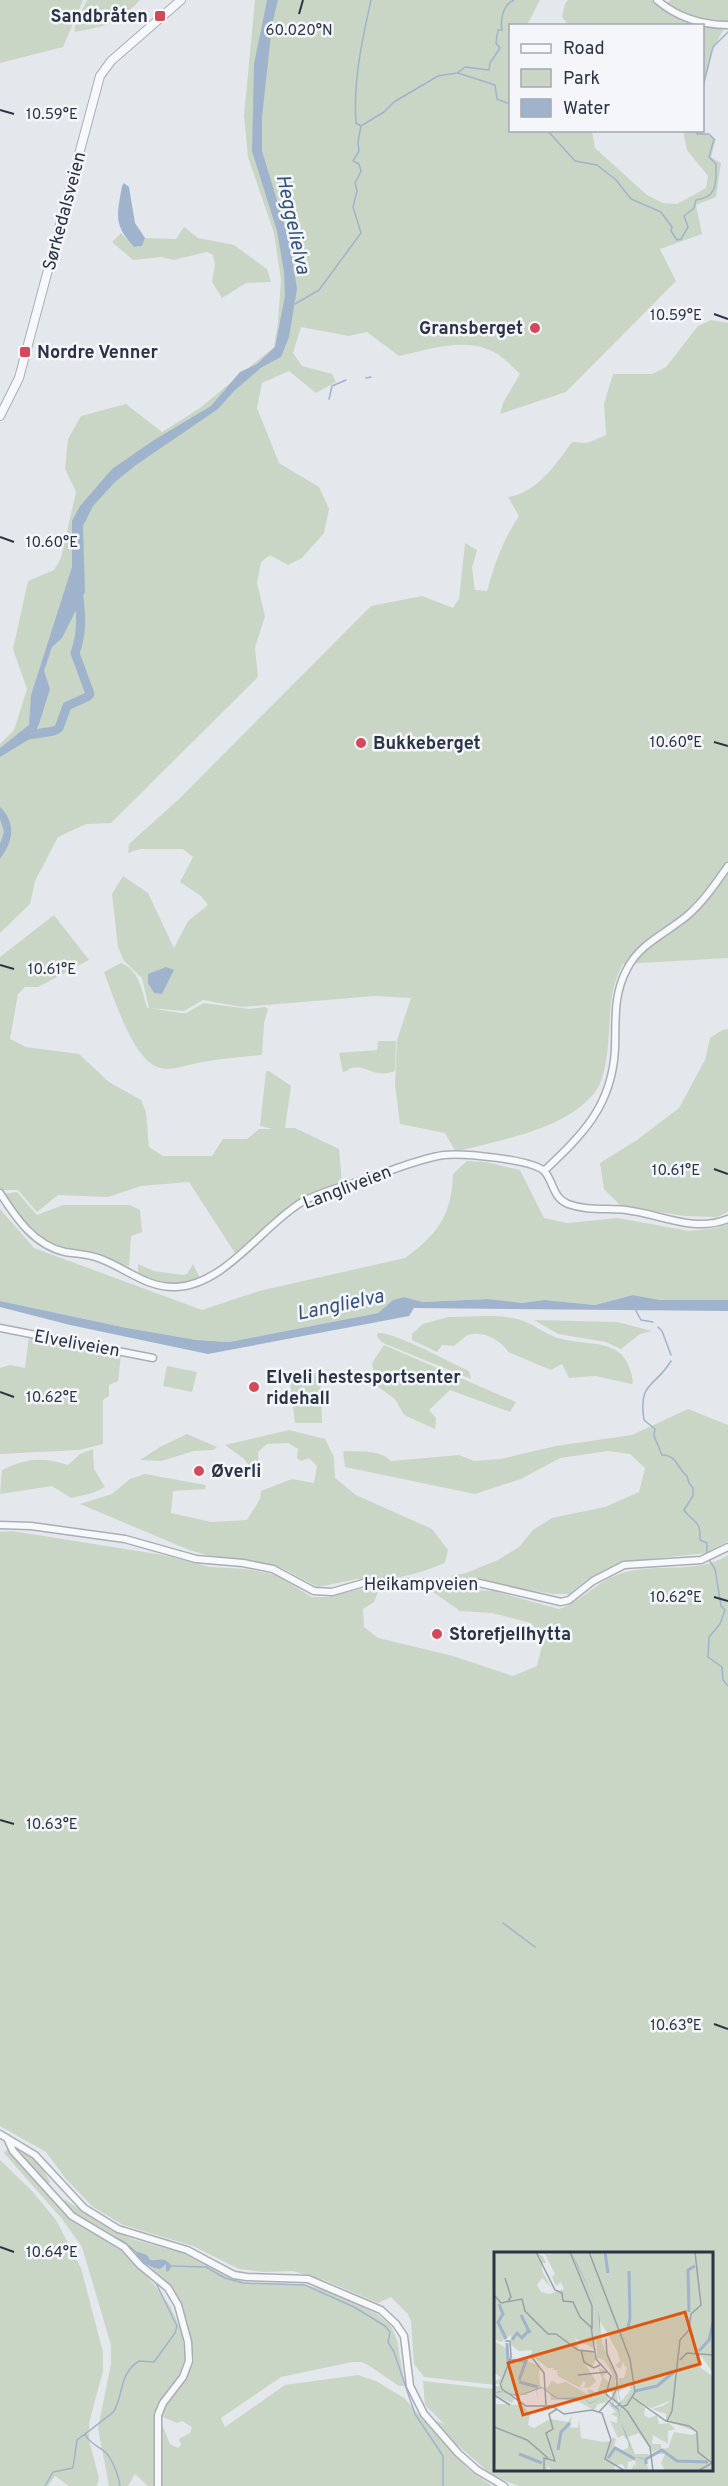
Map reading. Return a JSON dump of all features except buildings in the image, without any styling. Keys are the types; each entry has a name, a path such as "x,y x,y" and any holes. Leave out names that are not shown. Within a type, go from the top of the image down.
{"street":[{"name":"Sørkedalsveien","path":"0,416 19,378 100,76 111,61 181,0"},
{"path":"657,0 693,21 728,25"},
{"path":"728,866 694,910 645,946 630,962 618,991 613,1067 601,1106 578,1139 544,1171 559,1198 577,1207 628,1211 692,1224 712,1224 728,1220"},
{"name":"Langliveien","path":"0,1193 26,1228 48,1246 101,1259 157,1285 177,1287 196,1282 216,1272 293,1209 310,1198 418,1162 446,1155 463,1154 511,1161 544,1171"},
{"name":"Elveliveien","path":"0,1328 153,1358"},
{"name":"Heikampveien","path":"0,1525 31,1526 125,1539 196,1559 265,1567 282,1572 314,1591 332,1592 367,1582 479,1583 561,1602 569,1600 599,1577 624,1565 701,1560 728,1547"},
{"path":"0,2134 35,2155 90,2213 118,2229 187,2250 241,2277 308,2279 381,2310 396,2324 404,2336 412,2393 424,2414 463,2458 484,2475 504,2486"},
{"path":"7,2138 13,2151 72,2216 124,2247 140,2265 168,2288 178,2305 188,2342 189,2361 183,2377 159,2411 158,2486"}],"green space":[{"path":"0,0 83,0 63,47 0,63"},
{"path":"87,0 140,0 124,15 111,23 75,32 75,25"},
{"path":"255,0 540,0 528,24 509,24 509,132 592,132 595,148 647,195 663,203 677,204 706,188 708,176 687,150 683,132 702,132 716,139 711,157 721,163 716,197 696,205 702,234 660,249 676,281 566,392 500,414 503,403 520,374 499,355 487,349 450,345 399,356 367,332 349,336 301,327 293,353 302,366 332,374 336,382 316,393 289,371 262,383 257,408 279,463 319,487 329,509 324,533 302,558 288,565 270,555 261,562 257,583 265,616 255,648 258,677 111,823 86,824 58,837 35,881 30,904 0,933 0,744 14,730 27,689 13,649 28,581 54,570 61,558 76,492 65,469 68,439 81,416 126,404 162,432 200,408 274,347 281,280 274,233 248,157 244,116"},
{"path":"568,0 659,0 664,5 671,0 728,0 728,22 712,50 704,87 704,24 567,24 562,17"},
{"path":"184,227 198,238 234,245 267,269 271,282 246,283 222,298 212,282 215,264 213,255 207,252 173,260 161,257 133,260 112,242 121,233 134,247 142,246 145,238 176,239"},
{"path":"711,320 728,323 728,958 623,964 612,994 608,1050 603,1074 597,1089 585,1103 552,1124 456,1152 445,1133 400,1124 395,1085 397,1040 411,998 375,996 242,1007 203,1000 184,1011 150,1008 186,1013 204,1003 249,1009 265,1007 268,1009 264,1023 262,1055 213,1060 170,1069 151,1064 133,1042 104,972 121,963 132,970 139,981 147,1008 149,1008 142,978 124,961 118,947 112,894 123,876 148,893 174,948 188,921 208,905 201,896 180,882 193,857 183,849 140,849 128,853 129,844 179,799 371,606 422,596 453,608 459,599 465,543 477,550 472,568 475,590 487,591 500,552 519,516 508,497 537,484 572,442 587,443 606,435 604,404 613,374 652,374 666,367 698,326"},
{"path":"54,915 89,960 38,987 25,987 18,994 10,1039 26,1047 79,1054 109,1082 141,1100 146,1112 149,1147 163,1156 212,1156 223,1139 247,1139 259,1129 273,1129 260,1126 266,1071 269,1071 291,1086 285,1128 295,1128 339,1149 342,1183 303,1196 235,1253 189,1182 141,1186 108,1197 58,1195 37,1212 18,1190 2,1190 0,1188 0,957"},
{"path":"728,1029 728,1212 717,1217 684,1216 621,1206 604,1189 600,1163 637,1140 679,1108 705,1060 710,1038"},
{"path":"378,1041 396,1041 395,1071 376,1073 357,1067 343,1072 339,1053 377,1050"},
{"path":"467,1161 486,1162 520,1170 544,1218 567,1223 618,1218 689,1231 716,1228 728,1224 728,1300 660,1300 633,1295 595,1305 544,1300 522,1303 488,1299 423,1302 404,1297 393,1300 378,1313 229,1342 197,1340 127,1328 0,1301 0,1209 34,1248 202,1310 259,1291 405,1258 426,1241 441,1223 450,1201 453,1174"},
{"path":"17,1192 37,1215 63,1205 130,1205 140,1210 142,1232 131,1236 129,1266 93,1254 57,1247 44,1241 24,1222 3,1194"},
{"path":"138,1264 154,1271 183,1275 187,1274 193,1264 199,1276 198,1279 182,1283 161,1281 138,1273"},
{"path":"448,1317 509,1317 528,1323 558,1338 606,1346 623,1356 629,1366 632,1384 595,1376 569,1378 562,1364 551,1370 508,1352 501,1343 483,1335 471,1334 454,1346 442,1345 437,1352 412,1340 412,1334 423,1324"},
{"path":"534,1320 617,1322 652,1331 640,1334 621,1349 606,1342 558,1334"},
{"path":"378,1333 410,1342 469,1371 471,1379 383,1343 377,1337"},
{"path":"29,1337 121,1355 118,1381 109,1385 109,1396 103,1400 103,1444 79,1450 0,1454 0,1368 10,1365 25,1368"},
{"path":"384,1345 516,1402 510,1412 450,1390 429,1410 436,1418 435,1429 404,1415 395,1399 377,1386 372,1363"},
{"path":"167,1366 197,1372 192,1392 163,1386"},
{"path":"320,1373 322,1423 295,1423 289,1374"},
{"path":"688,1409 728,1425 728,1541 707,1553 622,1562 586,1580 569,1594 553,1594 450,1576 466,1573 498,1560 519,1547 533,1530 552,1518 605,1507 639,1492 645,1468 630,1454 608,1451 560,1458 521,1479 475,1494 345,1467 343,1451 375,1453 391,1461 459,1455 474,1461 501,1459 556,1446 632,1435"},
{"path":"289,1430 325,1439 334,1457 335,1478 356,1495 432,1529 448,1550 445,1563 392,1579 357,1579 318,1587 282,1568 256,1561 210,1556 189,1550 80,1504 112,1494 130,1479 145,1474 206,1485 205,1489 173,1491 171,1513 211,1522 247,1520 260,1499 261,1491 292,1479 314,1483 317,1466 309,1458 301,1461 297,1458 298,1449 288,1443 267,1444 258,1452 259,1471 255,1474 244,1459 225,1445"},
{"path":"187,1434 217,1447 213,1450 194,1451 161,1461 140,1460 160,1447"},
{"path":"93,1449 94,1469 105,1487 93,1493 71,1498 52,1486 0,1494 2,1470 35,1460 68,1465 80,1454"},
{"path":"12,1531 163,1555 210,1567 246,1569 276,1575 312,1597 328,1597 360,1589 378,1592 374,1602 363,1609 364,1627 378,1638 453,1656 513,1676 537,1666 544,1637 531,1623 492,1613 460,1611 433,1592 441,1589 494,1591 559,1609 619,1574 647,1569 703,1565 728,1555 728,2486 519,2486 493,2476 453,2441 434,2420 444,2424 425,2405 423,2381 494,2389 494,2471 713,2471 713,2252 494,2252 494,2385 424,2377 414,2364 411,2321 408,2314 391,2297 378,2303 324,2280 293,2271 265,2272 239,2269 193,2246 123,2225 93,2207 66,2179 46,2152 0,2126 0,1532"},
{"path":"7,2149 11,2151 68,2217 117,2246 153,2283 170,2306 182,2333 186,2360 194,2361 192,2346 183,2316 167,2288 136,2253 67,2208 64,2199 111,2230 135,2240 191,2255 234,2279 250,2283 296,2284 324,2289 377,2314 391,2326 397,2340 405,2386 399,2386 362,2362 352,2362 281,2377 221,2418 225,2427 285,2385 358,2375 376,2381 404,2398 468,2469 492,2486 148,2486 135,2474 128,2486 109,2486 98,2428 111,2364 111,2345 82,2247 62,2219 4,2153","holes":["163,2417 177,2423 182,2421 192,2427 190,2433 179,2439 181,2445 178,2448 170,2444 161,2422"]},
{"path":"21,2151 39,2162 50,2182 47,2184 22,2156"},
{"path":"0,2160 32,2191 56,2220 81,2268 103,2352 103,2371 89,2423 89,2440 99,2478 97,2486 69,2486 55,2476 48,2486 0,2486"}],"water":[{"path":"267,0 278,0 272,25 262,117 262,151 290,243 297,289 289,337 281,357 262,367 234,391 218,409 136,465 115,482 93,506 83,526 85,592 62,638 52,647 44,671 50,689 39,724 33,737 0,757 0,748 29,725 31,695 72,567 72,521 80,506 112,469 154,440 211,406 240,372 257,364 275,347 285,296 284,272 277,231 252,151 254,64"},
{"path":"124,183 129,187 135,223 145,238 142,246 134,247 123,232 118,219"},
{"path":"0,807 9,819 11,833 8,846 0,859 0,844 4,832 0,819"},
{"path":"166,967 174,970 162,994 154,993 148,983 148,974"},
{"path":"633,1295 660,1300 728,1300 728,1311 414,1308 409,1316 208,1354 70,1325 0,1307 0,1301 127,1328 197,1340 229,1342 378,1313 393,1300 404,1297 423,1302 488,1299 522,1303 544,1300 595,1305"},
{"path":"138,2252 147,2255 150,2260 166,2261 171,2265 170,2270 166,2272 166,2264 160,2269 146,2264 136,2254"}],"waterway":[{"path":"361,126 356,123 357,76 371,0"},
{"path":"295,304 319,290 361,233 353,207 357,191 355,183 361,171 359,164 353,161 359,151 361,126 384,112 394,102 438,76 457,73 465,67 489,70 490,63 500,48 496,43 498,30 502,30 503,13 507,5 514,0"},
{"path":"704,82 713,47 728,32"},
{"path":"458,73 495,85 497,99 509,104"},
{"path":"549,132 575,161 597,165 616,180 631,199 661,212 672,227 671,231 677,240 681,239 688,227 684,216 694,208 696,200 712,192 715,183 716,164 709,157 714,139 709,134 697,134 696,132"},
{"path":"366,378 371,377"},
{"path":"329,399 332,386 346,380"},
{"name":"Heggelielva","path":"22,736 54,731 59,728 67,706 90,694 75,653 80,630 78,590"},
{"path":"635,1309 641,1320 653,1322"},
{"path":"658,1327 662,1331 671,1355"},
{"path":"671,1361 646,1391 643,1398 644,1420 655,1429 654,1436 662,1455 674,1460 693,1488 693,1496 684,1510 698,1525 700,1540 707,1543 707,1556"},
{"path":"709,1560 715,1569 721,1606 725,1610 720,1624 709,1637 708,1657 722,1667 723,1680 728,1686"},
{"path":"503,1923 535,1947"},
{"path":"16,2149 72,2211 85,2221"},
{"path":"102,2231 124,2242 137,2253"},
{"path":"171,2266 206,2267 225,2278 243,2283 305,2285 354,2307 385,2326 390,2332 388,2342 394,2352 415,2414 443,2456 443,2486"},
{"path":"45,2486 53,2472 73,2468 77,2440 114,2411 125,2378 133,2366 139,2361 154,2362 175,2333 177,2326 154,2279"},
{"path":"85,2434 109,2457 120,2486"}],"place":[{"name":"Sandbråten","path":"160,16"},
{"name":"Gransberget","path":"535,328"},
{"name":"Nordre Venner","path":"25,352"},
{"name":"Bukkeberget","path":"361,743"},
{"name":"Elveli hestesportsenter ridehall","path":"254,1387"},
{"name":"Øverli","path":"199,1471"},
{"name":"Storefjellhytta","path":"437,1634"}],"water label":[{"name":"Langlielva","path":"340,1304"}]}
